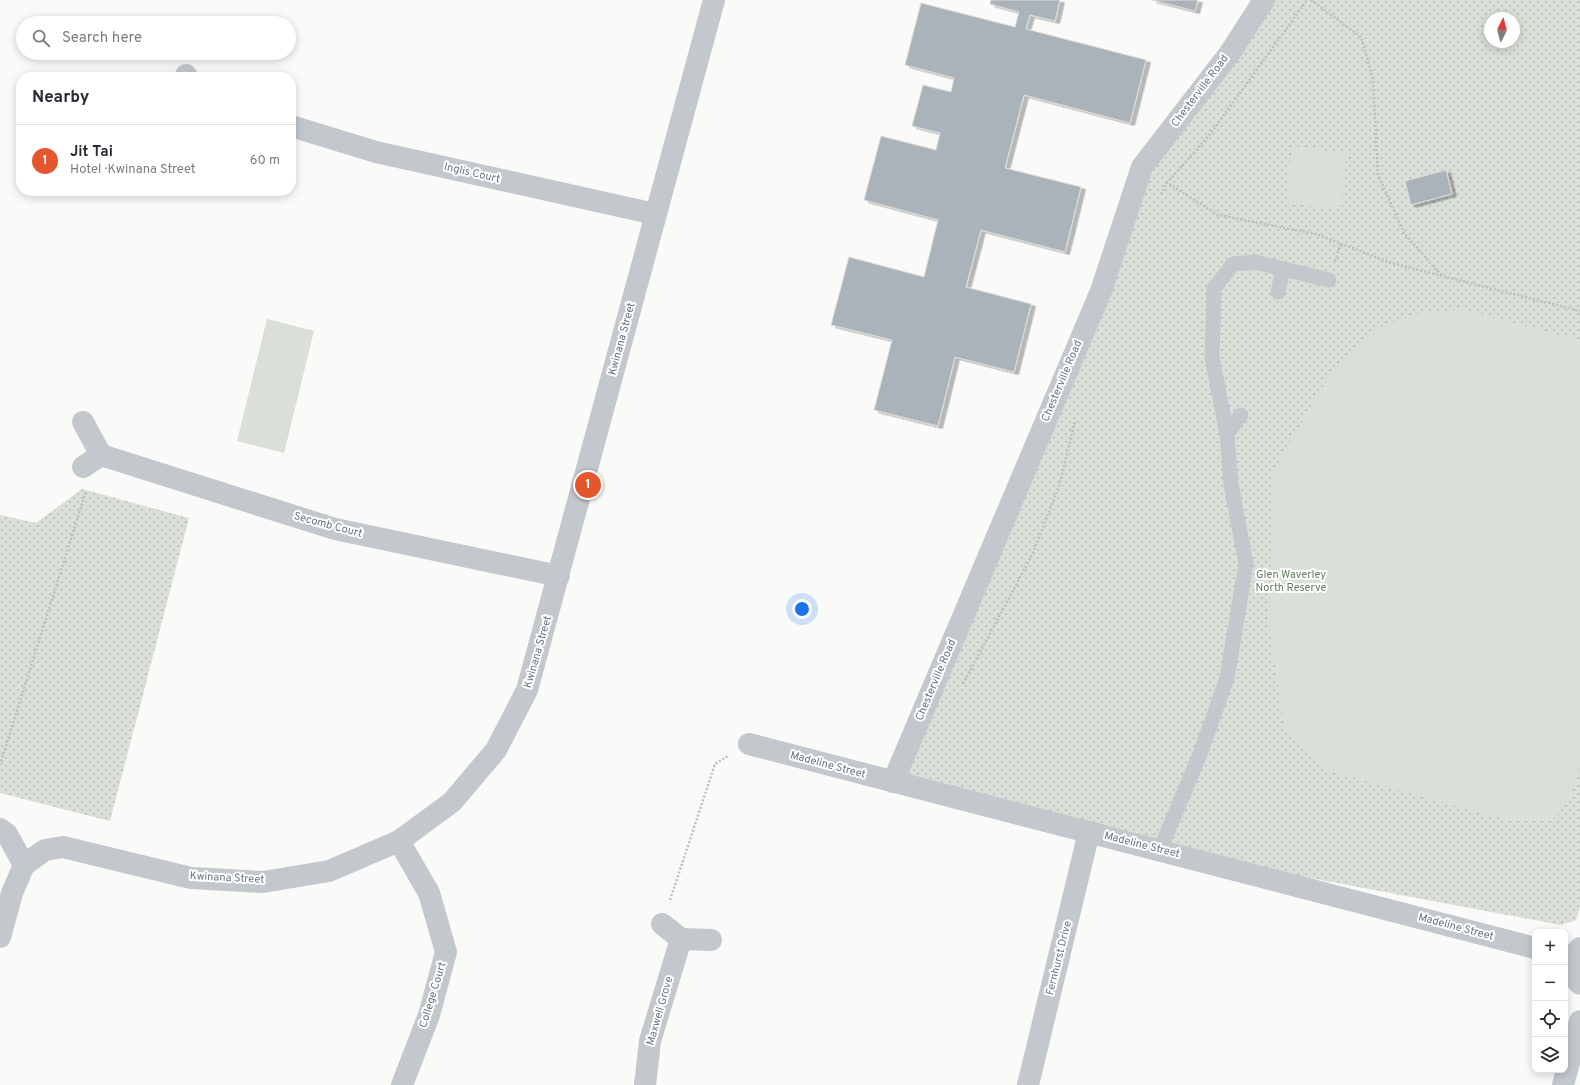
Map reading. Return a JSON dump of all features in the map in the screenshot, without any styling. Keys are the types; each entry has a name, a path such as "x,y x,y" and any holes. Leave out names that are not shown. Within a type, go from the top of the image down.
{"street":[{"name":"Kwinana Street","path":"24,865 44,850 63,847 191,878 263,882 329,871 399,841 452,802 496,750 527,690 714,0"},
{"name":"Chesterville Road","path":"893,782 1101,291 1142,167 1230,53 1264,0"},
{"name":"Inglis Court","path":"296,128 376,152 655,214"},
{"path":"83,422 101,455 83,467"},
{"name":"Secomb Court","path":"101,455 335,528 559,576"},
{"name":"Madeline Street","path":"749,744 1532,947"},
{"path":"0,830 7,834 24,865 12,893 0,937"},
{"name":"Fernhurst Drive","path":"1028,1085 1089,832"},
{"name":"College Court","path":"399,841 429,892 446,952 429,1015 402,1085"},
{"path":"662,924 681,939 711,940"},
{"name":"Maxwell Grove","path":"646,1085 650,1041 681,939"},
{"path":"1572,954 1572,973 1580,984"},
{"path":"1563,1085 1580,1022"}],"lane":[{"path":"1160,850 1200,754 1227,678 1246,564 1230,484 1227,434 1212,358 1214,289 1232,264 1255,262 1329,280"},
{"path":"1278,292 1283,269"},
{"path":"1227,434 1241,415"}],"path":[{"path":"1160,195 1167,183 1211,133 1307,0"},
{"path":"1311,0 1361,38 1373,79 1378,176 1404,233 1442,276"},
{"path":"1142,167 1218,215 1316,234 1390,263 1580,311"},
{"path":"961,688 1033,553 1059,486 1076,415"},
{"path":"0,765 86,491 70,485 83,467"},
{"path":"662,924 715,764 749,744"}],"green space":[{"name":"Glen Waverley North Reserve","path":"1264,0 1580,0 1580,907 1576,920 1561,925 1160,850 893,782 1142,167"},
{"path":"1292,146 1347,153 1341,209 1286,203"},
{"path":"1461,309 1580,340 1580,762 1570,799 1553,820 1507,820 1322,769 1284,726 1269,626 1272,474 1331,372 1382,326 1421,313"},
{"path":"267,319 314,331 284,453 237,441"},
{"path":"82,489 189,518 110,821 0,793 0,515 36,523"}],"building":[{"path":"991,0 1060,0 1055,21 1030,15 1026,29 1146,60 1130,123 1024,95 1005,168 1081,187 1065,252 981,230 966,287 1031,304 1014,372 955,357 938,426 874,410 892,340 831,325 849,257 924,277 938,220 864,200 881,136 936,150 940,133 912,126 923,85 951,92 954,78 905,65 921,3 1015,27 1019,12 990,4"},
{"path":"1152,0 1198,0 1195,11"},
{"path":"1446,170 1452,194 1411,205 1405,181"}],"place":[{"name":"Jit Tai","path":"588,485"}]}
